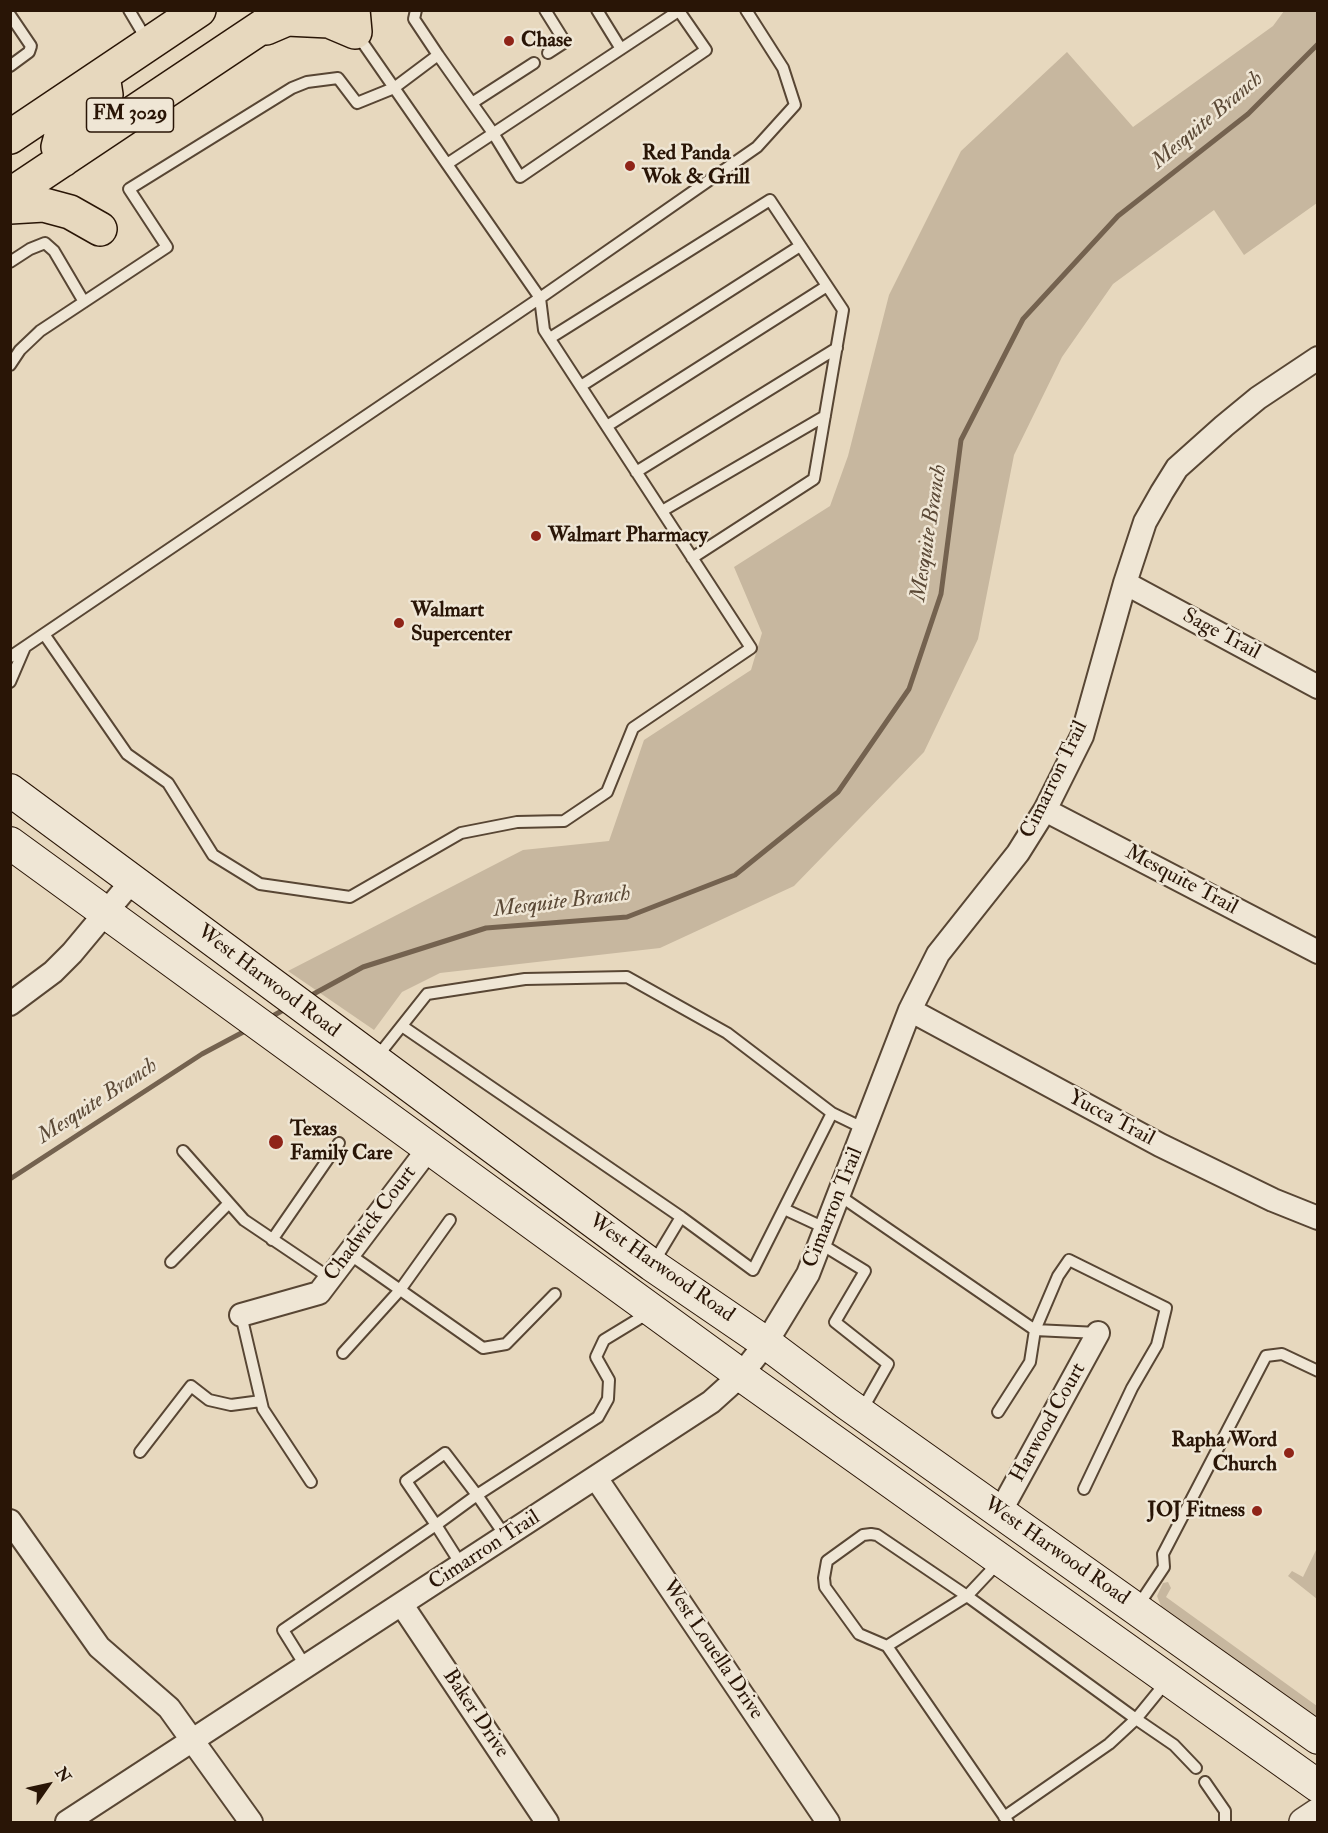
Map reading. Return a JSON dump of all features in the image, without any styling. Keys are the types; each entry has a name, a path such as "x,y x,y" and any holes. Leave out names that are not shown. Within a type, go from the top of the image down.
{"main road":[{"name":"FM 3029","path":"10,137 199,10"},
{"name":"FM 3029","path":"10,195 287,10"},
{"path":"253,33 287,19 354,21"},
{"path":"63,160 58,147 62,132 98,108 106,95 104,75"},
{"path":"10,207 44,205 70,212 100,229"},
{"name":"West Harwood Road","path":"10,790 652,1265 766,1343 860,1413 1317,1738"},
{"name":"West Harwood Road","path":"10,843 741,1375 1317,1786"}],"street":[{"name":"Cimarron Trail","path":"67,1822 711,1402 741,1375 766,1343 808,1274 910,1010 938,954 1018,853 1045,810 1082,736 1125,583 1145,522 1178,468 1258,398 1317,358"},
{"name":"Sage Trail","path":"1125,583 1317,687"},
{"name":"Mesquite Trail","path":"1045,810 1317,952"},
{"path":"10,1004 53,972 132,881"},
{"name":"Yucca Trail","path":"910,1010 1160,1145 1273,1200 1317,1218"},
{"name":"Chadwick Court","path":"242,1314 319,1293 429,1148"},
{"name":"Harwood Court","path":"1000,1512 1098,1333"},
{"name":"West Louella Drive","path":"596,1478 828,1822"},
{"path":"10,1521 99,1647 169,1708 251,1822"},
{"name":"Baker Drive","path":"402,1605 547,1822"},
{"path":"1303,1822 1317,1812"}],"lane":[{"path":"129,10 149,44"},
{"path":"416,10 414,19 493,133 520,177 706,50 679,11 493,133 447,164"},
{"path":"545,10 565,42 548,53"},
{"path":"597,10 621,49"},
{"path":"10,657 540,298 757,147 795,105 783,68 746,10"},
{"path":"10,15 31,46 29,52 10,66"},
{"path":"44,634 127,754 168,783 213,855 260,884 350,897 461,834 517,822 564,821 607,792 633,728 751,648 544,330 540,298 394,88 354,21"},
{"path":"11,362 40,332 167,247 129,189 292,88 307,82 338,78 357,103 394,88 438,55"},
{"path":"472,103 534,63"},
{"path":"550,338 770,200 843,310 814,479 692,558"},
{"path":"10,262 30,249 45,243 54,252 84,302"},
{"path":"581,386 800,246"},
{"path":"607,426 826,285"},
{"path":"636,472 837,348"},
{"path":"662,511 825,416"},
{"path":"10,682 25,647"},
{"path":"374,1060 427,994 525,979 627,978 727,1033 832,1113 865,1129"},
{"path":"402,1026 681,1217 753,1270 832,1113"},
{"path":"272,1240 339,1143"},
{"path":"183,1151 244,1220 330,1278"},
{"path":"840,1196 1035,1330 1098,1333"},
{"path":"171,1262 229,1203"},
{"path":"784,1209 824,1237 865,1271 835,1322 888,1364 860,1413"},
{"path":"652,1265 681,1217"},
{"path":"343,1353 400,1290 450,1220"},
{"path":"349,1254 483,1348 506,1344 555,1294"},
{"path":"998,1412 1030,1362 1035,1330 1058,1276 1070,1260 1166,1308 1157,1345 1132,1388 1084,1489"},
{"path":"306,1667 283,1630 477,1496 598,1417 608,1399 609,1380 596,1357 604,1340 652,1310"},
{"path":"242,1314 262,1409 311,1482"},
{"path":"1137,1609 1164,1567 1163,1554 1266,1356 1282,1354 1317,1371"},
{"path":"140,1452 191,1386 209,1400 231,1405 261,1401"},
{"path":"462,1566 406,1480 445,1454 506,1537"},
{"path":"1167,1680 1136,1719 1109,1744 1006,1820 887,1646 858,1634 825,1587 827,1561 863,1535 877,1535 967,1596 1136,1719 1174,1745 1196,1768"},
{"path":"887,1646 967,1596 1000,1560"},
{"path":"1205,1782 1225,1811 1225,1822"}],"shaded area":[{"path":"1284,11 1317,11 1317,203 1244,255 1214,210 1113,284 1062,357 1014,455 978,639 924,752 794,886 660,948 440,973 402,992 374,1030 288,971 523,850 609,841 644,740 751,670 762,633 734,567 830,506 848,456 889,295 961,151 1067,52 1133,127 1273,26"},
{"path":"1317,1548 1317,1599 1288,1576 1292,1571 1303,1577"},
{"path":"1168,1582 1171,1588 1166,1597 1317,1706 1317,1718 1161,1606 1157,1596 1163,1583"}],"waterway":[{"name":"Mesquite Branch","path":"308,997 363,967 486,928 627,917 735,875 838,792 909,689 941,594 961,440 1023,319 1118,216 1248,114 1318,44"},
{"name":"Mesquite Branch","path":"269,1018 287,1008"},
{"name":"Mesquite Branch","path":"10,1179 202,1054 247,1030"}],"place":[{"name":"Chase","path":"509,41"},
{"name":"Red Panda Wok & Grill","path":"630,166"},
{"name":"Walmart Pharmacy","path":"536,536"},
{"name":"Walmart Supercenter","path":"399,623"},
{"name":"Texas Family Care","path":"276,1142"},
{"name":"Rapha Word Church","path":"1289,1453"},
{"name":"JOJ Fitness","path":"1257,1511"}]}
